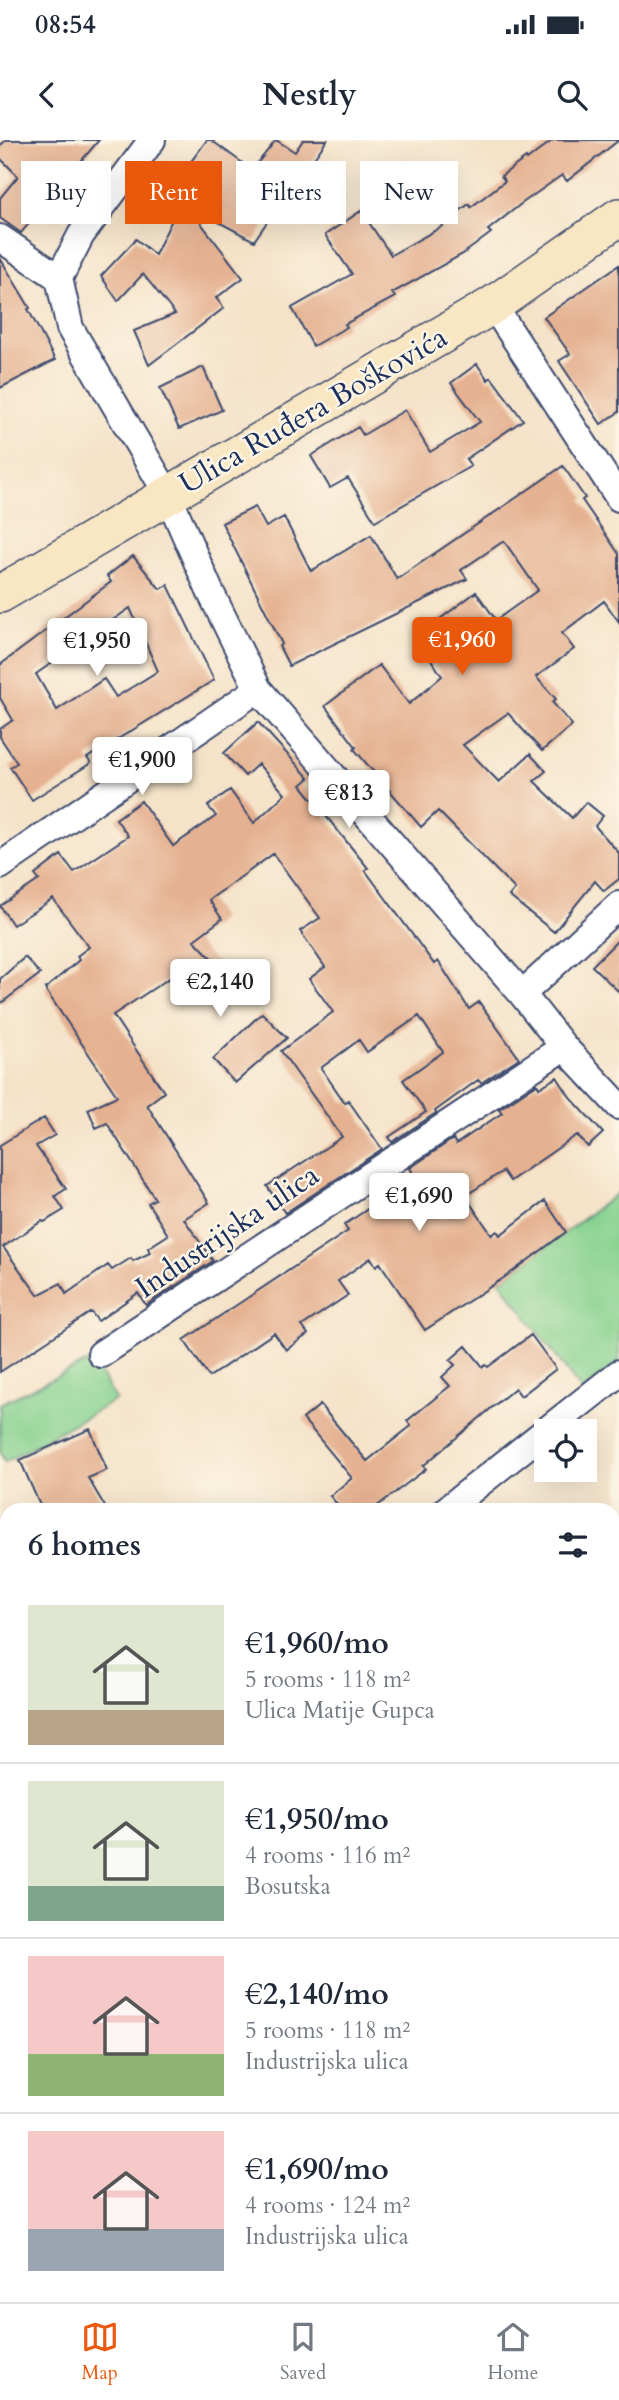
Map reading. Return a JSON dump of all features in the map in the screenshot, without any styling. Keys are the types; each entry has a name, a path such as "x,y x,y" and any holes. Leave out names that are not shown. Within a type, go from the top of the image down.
{"main road":[{"name":"Ulica Ruđera Boškovića","path":"0,594 493,305 619,217"}],"street":[{"path":"152,140 80,235 59,278 70,328 168,495 209,589 258,689 522,994 564,1047 619,1106"},
{"path":"0,239 59,278"},
{"path":"493,305 619,498"},
{"path":"0,866 258,689"},
{"path":"522,994 619,905"},
{"name":"Industrijska ulica","path":"102,1354 564,1047"},
{"path":"455,1503 619,1373"}],"green space":[{"path":"619,1192 619,1362 582,1391 500,1281"},
{"path":"92,1360 116,1400 5,1462 0,1452 0,1404"}],"building":[{"path":"6,140 99,140 81,161 21,161 21,224 29,224 21,233 0,218 0,198 18,176 0,158 0,146"},
{"path":"207,140 211,140 240,161 236,161 236,224 266,224 254,241 222,224 222,161 191,161"},
{"path":"276,140 295,152 303,140 327,140 312,161 259,161"},
{"path":"553,140 619,140 567,181 562,175 521,204 488,230 491,233 463,254 392,293 395,297 345,324 347,327 313,346 292,308 352,274 325,235 346,224 346,221 360,212 360,224 370,224 391,255 443,226 442,224 458,224 458,212 469,204 471,207 505,181 501,176 526,158 527,160"},
{"path":"170,224 202,224 243,278 216,298 224,308 149,365 134,331 175,314 143,274 118,301 101,276 136,239 155,255"},
{"path":"0,258 30,308 28,309 55,360 0,388"},
{"path":"619,265 619,412 601,424 559,361 570,354 544,317"},
{"path":"477,364 488,380 491,377 523,420 466,459 471,466 375,521 348,478 330,488 311,456 358,427 363,435 405,410 430,452 480,422 451,383"},
{"path":"203,367 222,410 179,429 160,388"},
{"path":"563,466 585,498 582,500 619,554 619,622 604,601 562,633 574,649 536,677 556,699 552,702 572,725 542,751 508,713 463,745 499,782 530,754 546,771 534,781 572,818 586,802 603,816 595,826 619,853 619,879 604,891 595,881 554,932 509,896 515,889 438,811 421,827 354,749 356,747 325,706 379,665 409,704 442,676 416,637 476,592 496,620 538,590 504,541 461,570 467,579 289,666 279,646 282,644 222,523 255,507 266,527 284,517 311,571 371,535 397,579"},
{"path":"133,556 160,589 168,585 214,680 87,758 91,763 32,800 10,767 17,763 0,737 0,729 13,720 0,698 0,665 111,582 107,576","holes":["130,608 158,671 116,697 104,679 57,710 36,674"]},
{"path":"258,722 309,778 301,785 368,868 365,870 434,964 438,961 469,1009 479,1002 519,1058 481,1083 478,1080 435,1111 436,1113 392,1142 389,1137 426,1112 403,1080 443,1052 419,1016 367,1052 359,1040 321,1068 345,1103 348,1100 382,1149 285,1213 267,1186 342,1137 281,1051 333,1012 309,979 325,967 300,931 320,918 273,854 209,900 222,919 194,940 227,974 213,987 191,964 113,1015 164,1092 147,1105 209,1203 184,1219 213,1261 146,1305 138,1293 98,1321 91,1312 0,1372 0,1145 44,1118 55,1135 36,1146 66,1189 55,1196 64,1210 3,1247 38,1295 61,1283 66,1294 108,1265 112,1270 131,1258 133,1261 150,1253 148,1248 168,1235 148,1203 155,1199 107,1123 96,1128 88,1109 117,1096 45,989 79,960 77,956 89,947 53,899 13,925 0,906 39,880 35,875 61,855 74,872 128,836 116,819 141,801 173,846 216,816 208,806 230,790 254,823 285,794 258,764 245,776 224,753"},
{"path":"619,939 619,992 592,966"},
{"path":"25,957 40,974 0,1004 0,979"},
{"path":"262,1013 287,1038 235,1083 213,1059"},
{"path":"557,1077 570,1097 603,1133 588,1147 577,1135 510,1181 503,1171 465,1196 492,1235 497,1231 500,1235 545,1201 566,1232 508,1275 425,1330 380,1263 376,1266 371,1258 338,1281 348,1295 302,1326 308,1334 286,1350 274,1333 209,1377 184,1340 348,1231 344,1225 415,1177 410,1168 453,1139 456,1144 502,1113 499,1109 537,1084 539,1088"},
{"path":"531,1335 556,1369 521,1396 515,1388 423,1466 426,1469 381,1503 336,1503 330,1496 352,1478 303,1419 320,1405 367,1461 411,1426 407,1421 450,1386 442,1377 455,1365 450,1360 466,1346 483,1367 488,1367"},
{"path":"90,1429 107,1470 88,1478 103,1503 39,1503 20,1460"}]}
